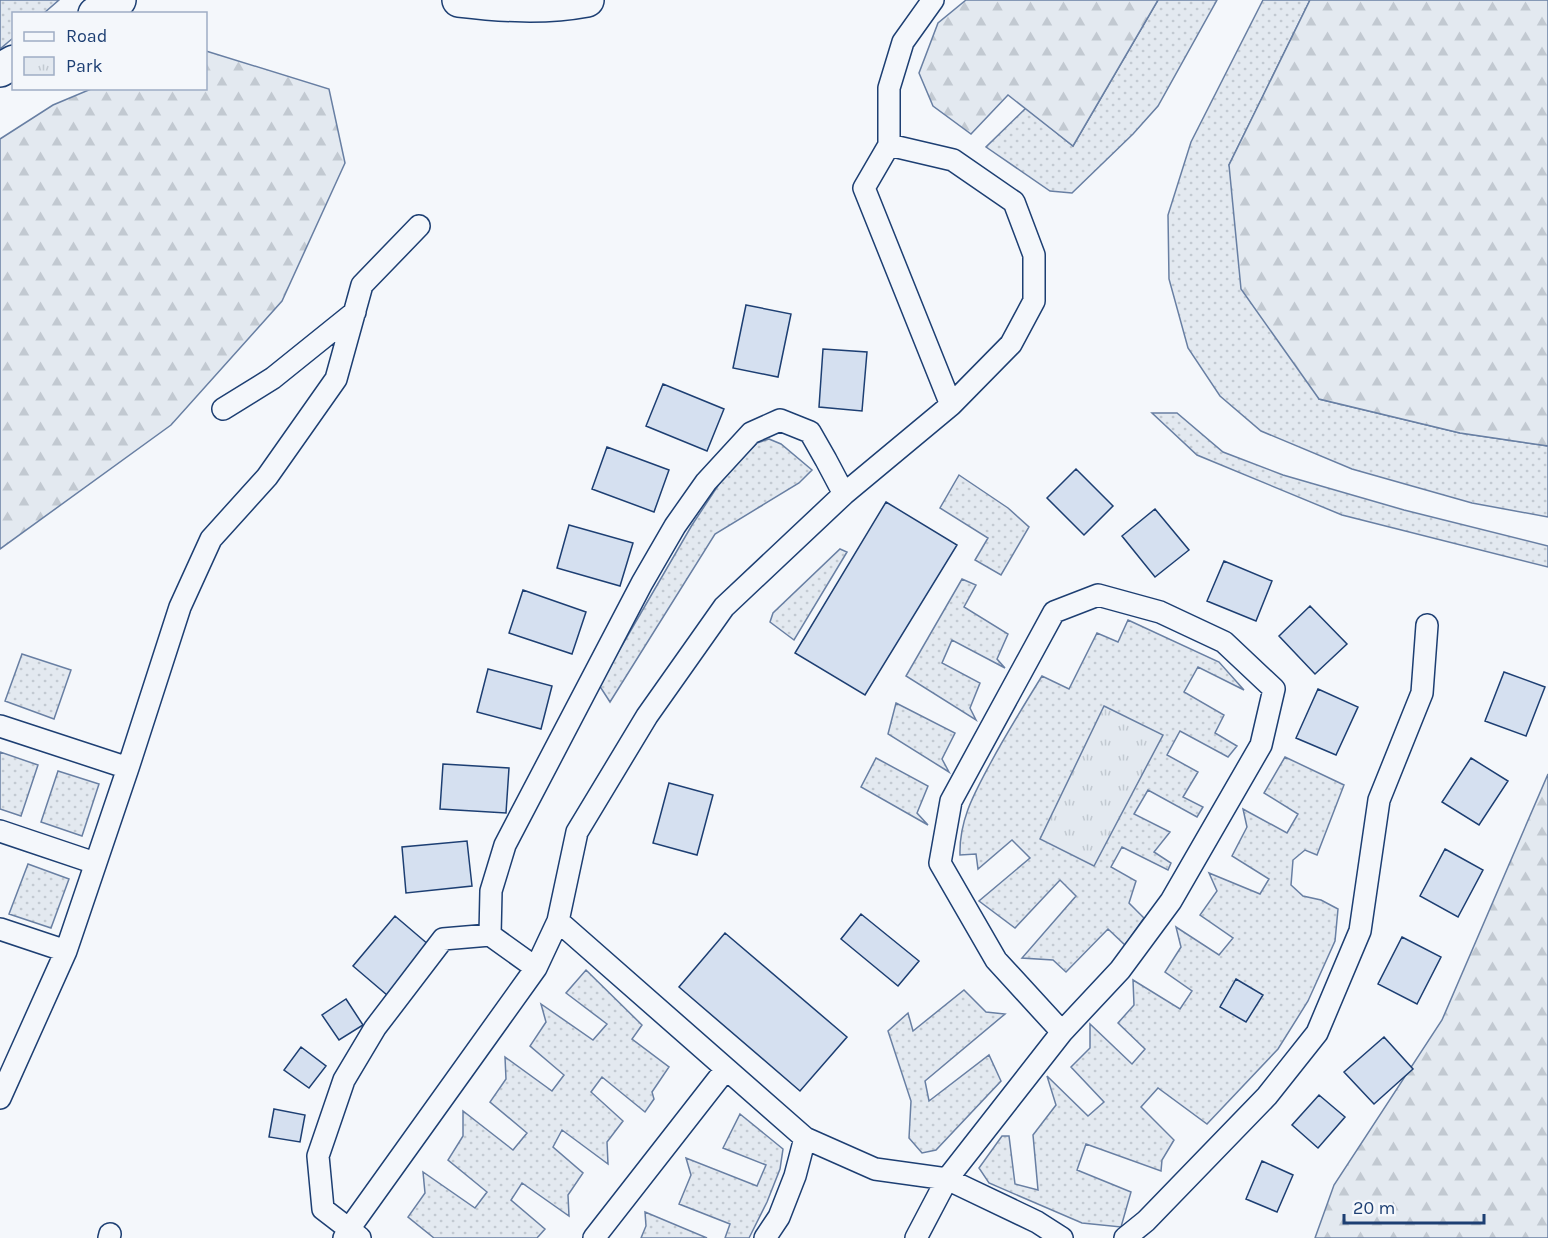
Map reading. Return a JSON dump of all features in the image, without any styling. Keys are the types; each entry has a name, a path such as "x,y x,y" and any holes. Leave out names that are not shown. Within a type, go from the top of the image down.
{"street":[{"path":"98,12 118,0"},
{"path":"459,0 562,5 587,0"}],"lane":[{"path":"933,0 903,42 889,88 889,145 864,188 951,405"},
{"path":"536,968 490,935 443,939 375,1028 344,1080 318,1156 324,1209 351,1235 536,968 558,921 577,832 647,716 724,607 844,494 951,405 1011,344 1034,301 1034,255 1014,202 953,160 889,145"},
{"path":"0,1098 66,951 180,607 211,539 267,477 336,379 362,285 419,226"},
{"path":"223,409 273,378 355,312"},
{"path":"490,935 491,891 505,845 642,583 675,526 706,482 751,433 780,420 810,432 844,494"},
{"path":"916,1238 947,1179 1062,1032 1120,970 1171,901 1261,746 1274,689 1224,642 1160,612 1098,595 1054,612 951,801 940,862 996,960 1062,1032"},
{"path":"1125,1238 1146,1221 1267,1096 1317,1033 1360,931 1379,800 1422,693 1427,625"},
{"path":"0,726 128,768"},
{"path":"0,831 95,863"},
{"path":"558,921 805,1138 875,1169 947,1179 1038,1222 1062,1238"},
{"path":"0,929 66,951"},
{"path":"594,1238 726,1069"},
{"path":"765,1238 779,1217 795,1176 805,1138"}],"green space":[{"path":"0,0 59,0 45,12 12,12 12,39 0,49"},
{"path":"966,0 1158,0 1073,146 1008,95 971,134 933,106 919,73 938,23"},
{"path":"1158,0 1217,0 1158,106 1133,134 1072,193 1050,191 986,147 1026,108 1073,146"},
{"path":"1263,0 1310,0 1229,165 1319,399 1460,433 1548,446 1548,517 1472,503 1352,469 1261,431 1220,396 1188,348 1169,279 1168,215 1191,142"},
{"path":"1310,0 1548,0 1548,446 1460,433 1319,399 1241,289 1229,165"},
{"path":"207,51 329,89 345,163 282,301 171,425 0,549 0,139 53,105 89,90 207,90"},
{"path":"1152,413 1177,413 1223,452 1283,475 1404,510 1548,546 1548,567 1342,515 1197,455"},
{"path":"769,439 781,444 812,470 799,483 715,534 610,702 599,685 692,525 727,472 757,443"},
{"path":"959,475 1008,508 1029,527 1001,575 975,560 988,538 940,508"},
{"path":"840,549 847,552 794,640 770,622 773,613"},
{"path":"962,579 976,585 964,607 1008,634 997,659 1005,668 952,640 942,663 980,683 970,708 976,720 906,676"},
{"path":"1128,620 1219,662 1244,690 1198,667 1184,692 1224,715 1215,733 1237,746 1228,757 1180,731 1167,755 1198,772 1183,797 1203,807 1197,817 1148,790 1134,814 1170,832 1154,852 1171,863 1168,870 1122,847 1111,867 1136,881 1129,903 1144,918 1125,945 1108,929 1066,972 1053,960 1022,958 1076,896 1060,880 1015,928 979,901 1030,858 1012,840 978,869 976,854 960,855 962,830 978,786 1042,676 1069,689 1097,633 1118,642"},
{"path":"22,654 71,670 54,719 5,701"},
{"path":"896,703 955,733 942,759 949,772 888,734"},
{"path":"1104,706 1163,735 1094,866 1040,839"},
{"path":"0,752 38,765 21,816 0,809"},
{"path":"1285,757 1344,785 1317,855 1305,850 1293,860 1291,885 1303,896 1321,900 1338,909 1335,941 1308,1001 1278,1049 1207,1124 1158,1088 1141,1107 1174,1140 1162,1160 1161,1171 1086,1144 1077,1170 1131,1192 1121,1227 1082,1223 989,1183 979,1168 1002,1136 1009,1136 1015,1184 1038,1190 1033,1135 1056,1105 1047,1076 1088,1116 1104,1102 1071,1067 1090,1048 1090,1024 1132,1064 1145,1049 1118,1023 1134,1005 1133,980 1180,1009 1192,991 1165,972 1181,947 1176,927 1219,955 1233,938 1200,915 1217,891 1209,873 1260,894 1269,879 1232,856 1247,827 1243,809 1287,833 1298,814 1264,793"},
{"path":"876,758 928,786 917,813 928,825 861,787"},
{"path":"58,771 99,784 82,836 41,822"},
{"path":"1548,774 1548,1238 1315,1238 1334,1185 1442,1020"},
{"path":"28,864 69,879 51,928 9,914"},
{"path":"586,970 642,1025 632,1039 669,1067 652,1092 654,1099 645,1112 602,1077 591,1092 623,1121 607,1142 608,1164 562,1130 553,1147 583,1173 568,1195 569,1216 522,1183 511,1200 545,1229 537,1238 434,1238 408,1217 425,1193 423,1172 475,1208 487,1192 448,1160 463,1136 463,1111 513,1150 527,1133 490,1102 506,1079 505,1057 552,1091 564,1075 530,1046 546,1022 541,1004 593,1040 607,1024 566,993"},
{"path":"964,990 986,1012 1005,1014 925,1081 929,1101 989,1055 1001,1081 936,1150 922,1153 909,1138 911,1101 888,1031 908,1013 913,1031"},
{"path":"740,1114 783,1149 780,1169 749,1238 725,1238 730,1224 679,1204 691,1175 686,1158 757,1186 766,1165 723,1148"},
{"path":"645,1212 707,1238 641,1238 646,1226"}],"building":[{"path":"746,305 791,314 778,377 733,368"},
{"path":"823,349 867,352 862,411 819,407"},
{"path":"663,384 724,409 707,451 646,426"},
{"path":"607,447 669,470 654,512 592,489"},
{"path":"1076,469 1113,506 1084,535 1047,498"},
{"path":"886,502 957,545 865,695 795,653"},
{"path":"1155,509 1189,550 1155,577 1122,536"},
{"path":"569,525 633,543 620,586 557,568"},
{"path":"1224,561 1272,581 1256,621 1207,601"},
{"path":"523,590 586,612 572,654 509,633"},
{"path":"1310,606 1347,644 1315,674 1279,636"},
{"path":"488,669 552,686 541,729 477,712"},
{"path":"1504,672 1545,687 1526,736 1485,721"},
{"path":"1318,689 1358,707 1336,755 1296,738"},
{"path":"1471,758 1508,781 1479,825 1442,802"},
{"path":"443,764 509,768 506,813 440,809"},
{"path":"669,783 713,795 697,855 653,843"},
{"path":"467,841 472,886 406,893 402,847"},
{"path":"1445,849 1483,870 1458,917 1420,896"},
{"path":"861,914 919,961 898,986 841,939"},
{"path":"395,916 429,945 387,995 353,966"},
{"path":"725,933 847,1037 800,1091 679,987"},
{"path":"1402,937 1441,957 1417,1004 1378,984"},
{"path":"1236,979 1263,995 1246,1022 1220,1007"},
{"path":"346,999 363,1025 339,1040 322,1015"},
{"path":"1384,1037 1413,1069 1374,1104 1344,1072"},
{"path":"301,1047 326,1066 309,1088 284,1070"},
{"path":"1319,1095 1345,1117 1318,1148 1292,1125"},
{"path":"274,1109 305,1115 300,1142 269,1137"},
{"path":"1262,1161 1293,1175 1277,1212 1246,1199"}]}
